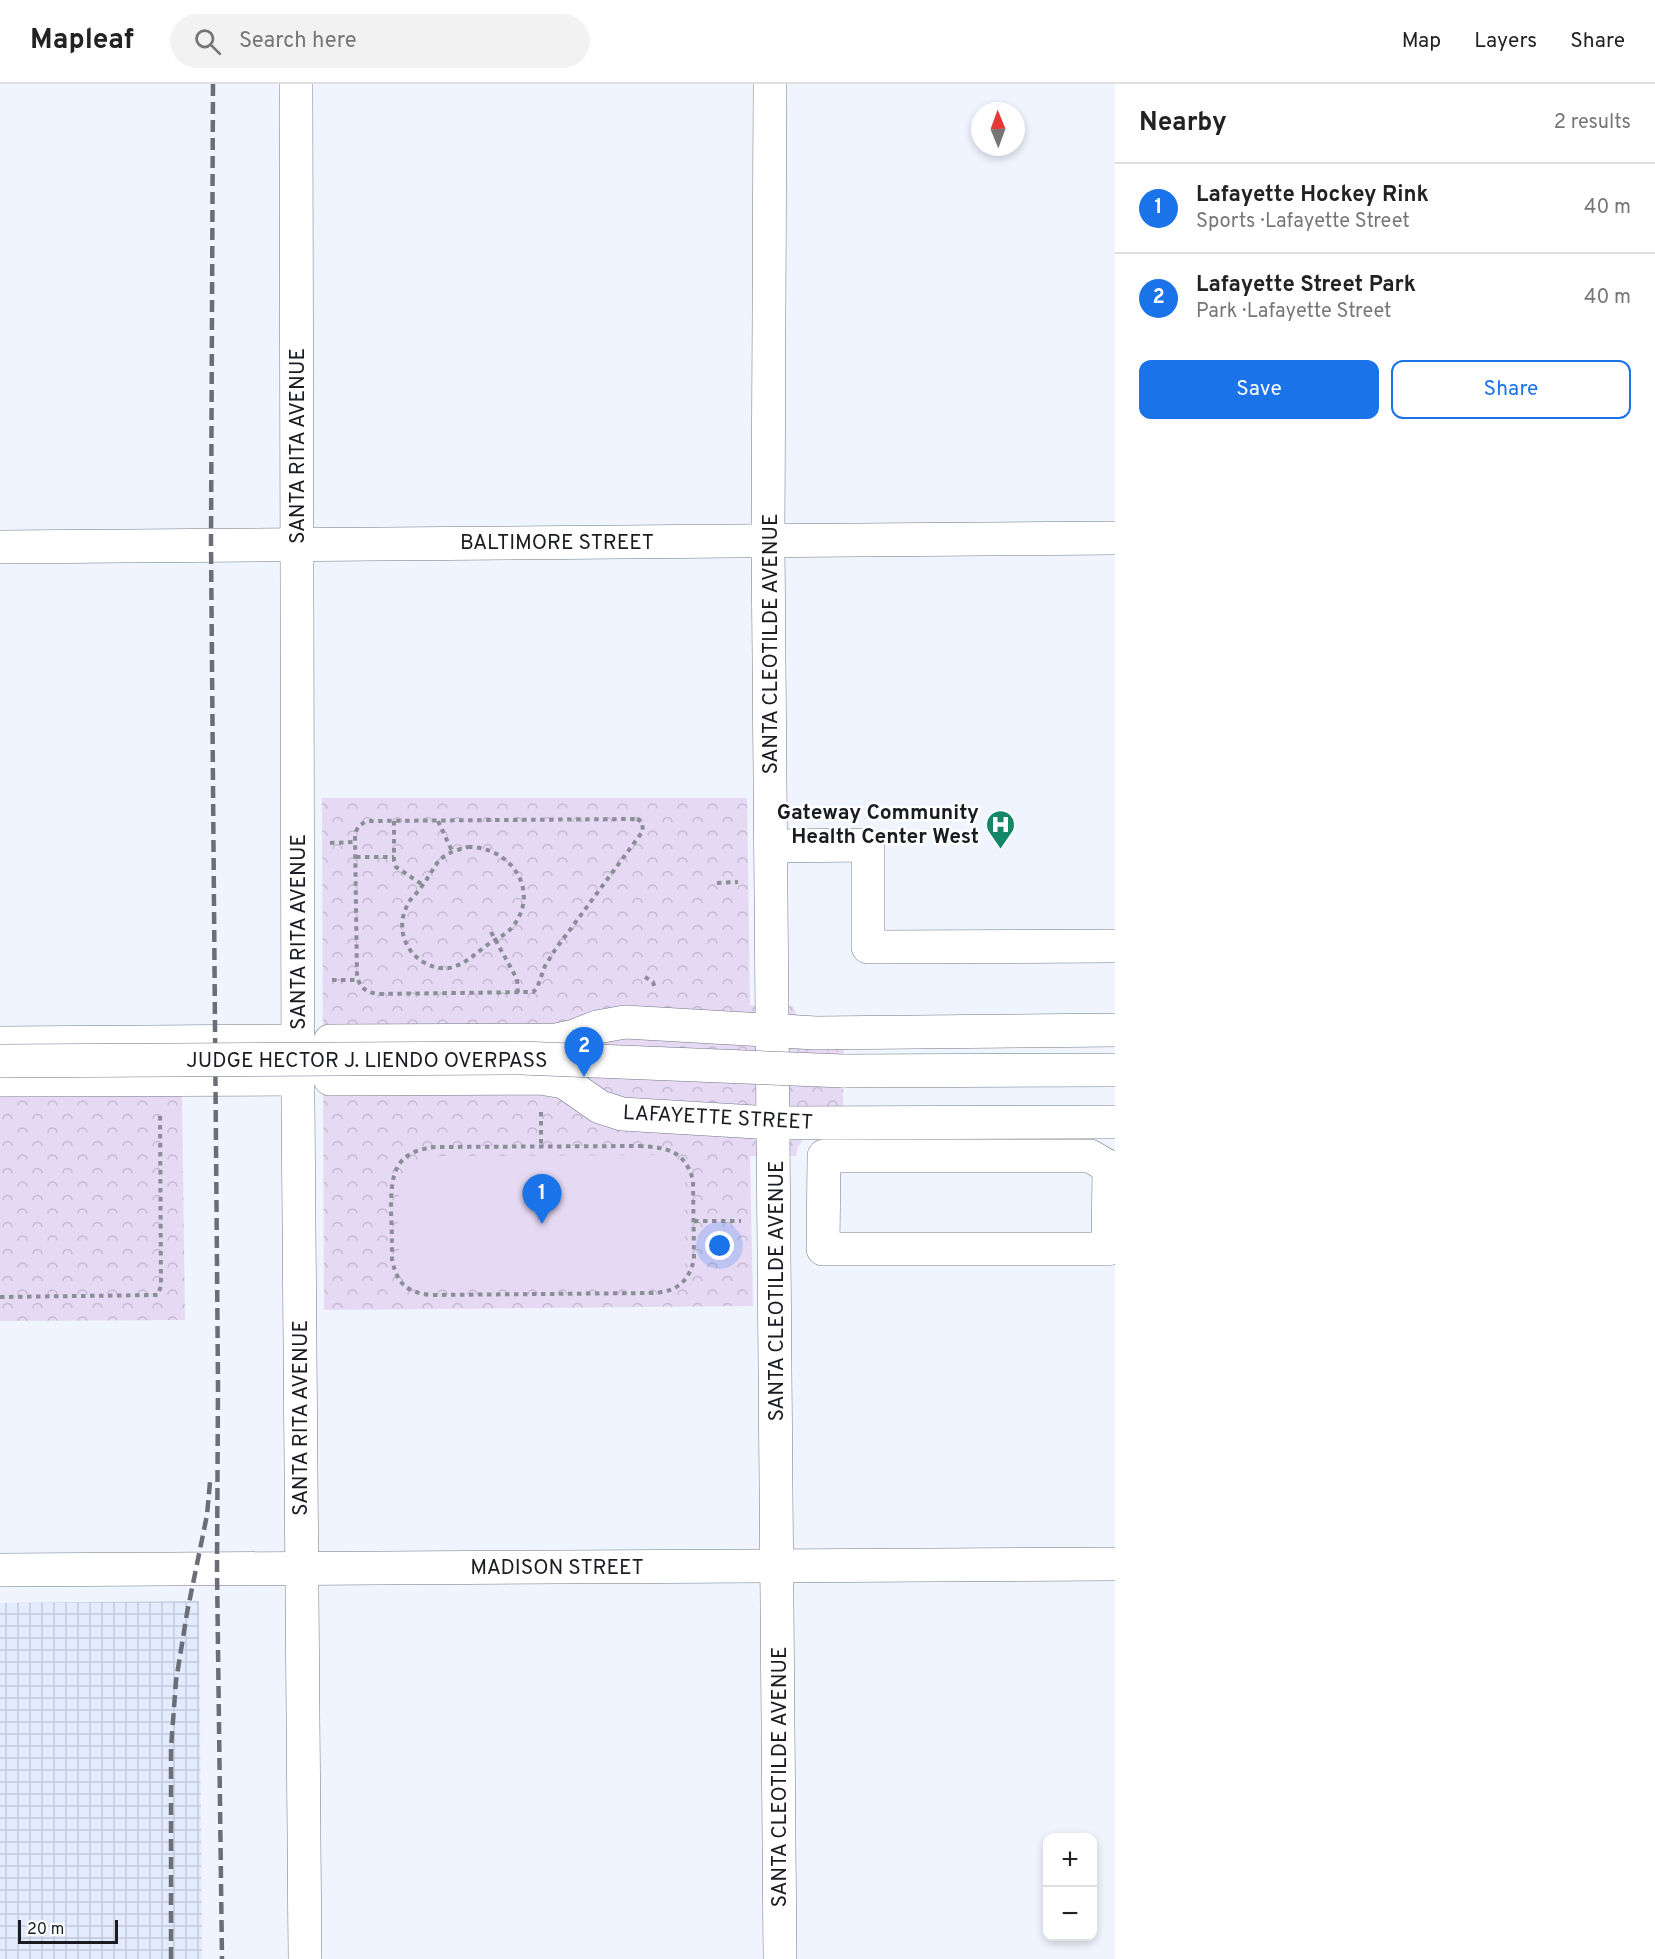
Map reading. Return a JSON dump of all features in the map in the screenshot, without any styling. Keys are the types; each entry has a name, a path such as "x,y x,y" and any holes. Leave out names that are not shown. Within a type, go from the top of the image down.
{"street":[{"name":"SANTA RITA AVENUE","path":"296,84 297,543 314,1041 301,1568 305,1959"},
{"name":"SANTA CLEOTILDE AVENUE","path":"770,84 768,541 774,1156 760,1218 778,1566 780,1959"},
{"name":"BALTIMORE STREET","path":"0,547 1115,538"},
{"path":"771,846 868,845 868,947 1115,946"},
{"path":"0,1043 556,1040 597,1027 625,1022 773,1018 816,1033 1115,1030"},
{"name":"JUDGE HECTOR J. LIENDO OVERPASS","path":"0,1061 521,1058 843,1071 1115,1070"},
{"name":"LAFAYETTE STREET","path":"0,1080 540,1078 564,1082 600,1107 622,1114 774,1123 1115,1122"},
{"path":"824,1156 1090,1156 1112,1167 1108,1249 823,1250 824,1156"},
{"path":"760,1218 823,1214"},
{"name":"MADISON STREET","path":"0,1570 1115,1564"}],"path":[{"path":"637,819 642,822 644,831 555,950 533,992 518,994 377,994 366,991 359,985 358,980 356,829 367,821 438,821 637,819"},
{"path":"393,821 396,867 423,885"},
{"path":"438,821 452,851"},
{"path":"329,843 356,842"},
{"path":"468,847 484,848 499,854 517,871 522,887 521,911 514,926 496,941 483,947 467,962 454,967 432,966 420,960 406,944 402,924 407,904 423,885 438,861 452,851 468,847"},
{"path":"356,857 394,857"},
{"path":"717,883 745,882"},
{"path":"491,932 517,979 518,994"},
{"path":"330,980 358,980"},
{"path":"0,1297 158,1295 161,1286 160,1111"},
{"path":"435,1147 658,1147 670,1150 682,1157 690,1168 693,1180 694,1221 692,1270 677,1288 665,1293 431,1296 412,1291 404,1285 394,1271 392,1178 401,1161 419,1149 435,1147"},
{"path":"694,1221 760,1218"}],"shaded area":[{"path":"199,1601 202,1959 0,1959 0,1603"}],"green space":[{"path":"322,798 747,798 750,1005 793,1006 796,1013 807,1024 844,1046 843,1108 808,1134 798,1148 796,1156 750,1156 753,1306 324,1310"},
{"path":"182,1096 185,1320 0,1321 0,1097"},
{"path":"654,1155 670,1159 681,1169 685,1180 685,1266 679,1276 671,1282 651,1287 439,1288 417,1284 407,1277 400,1261 398,1202 401,1180 404,1173 414,1163 436,1156"}],"railway":[{"path":"213,84 211,544 218,1385 217,1569 222,1959"},
{"path":"171,1959 171,1748 176,1681 207,1515 210,1482"}],"place":[{"name":"Gateway Community Health Center West","path":"1000,850"},
{"name":"Lafayette Street Park","path":"584,1077"},
{"name":"Lafayette Hockey Rink","path":"542,1224"}]}
